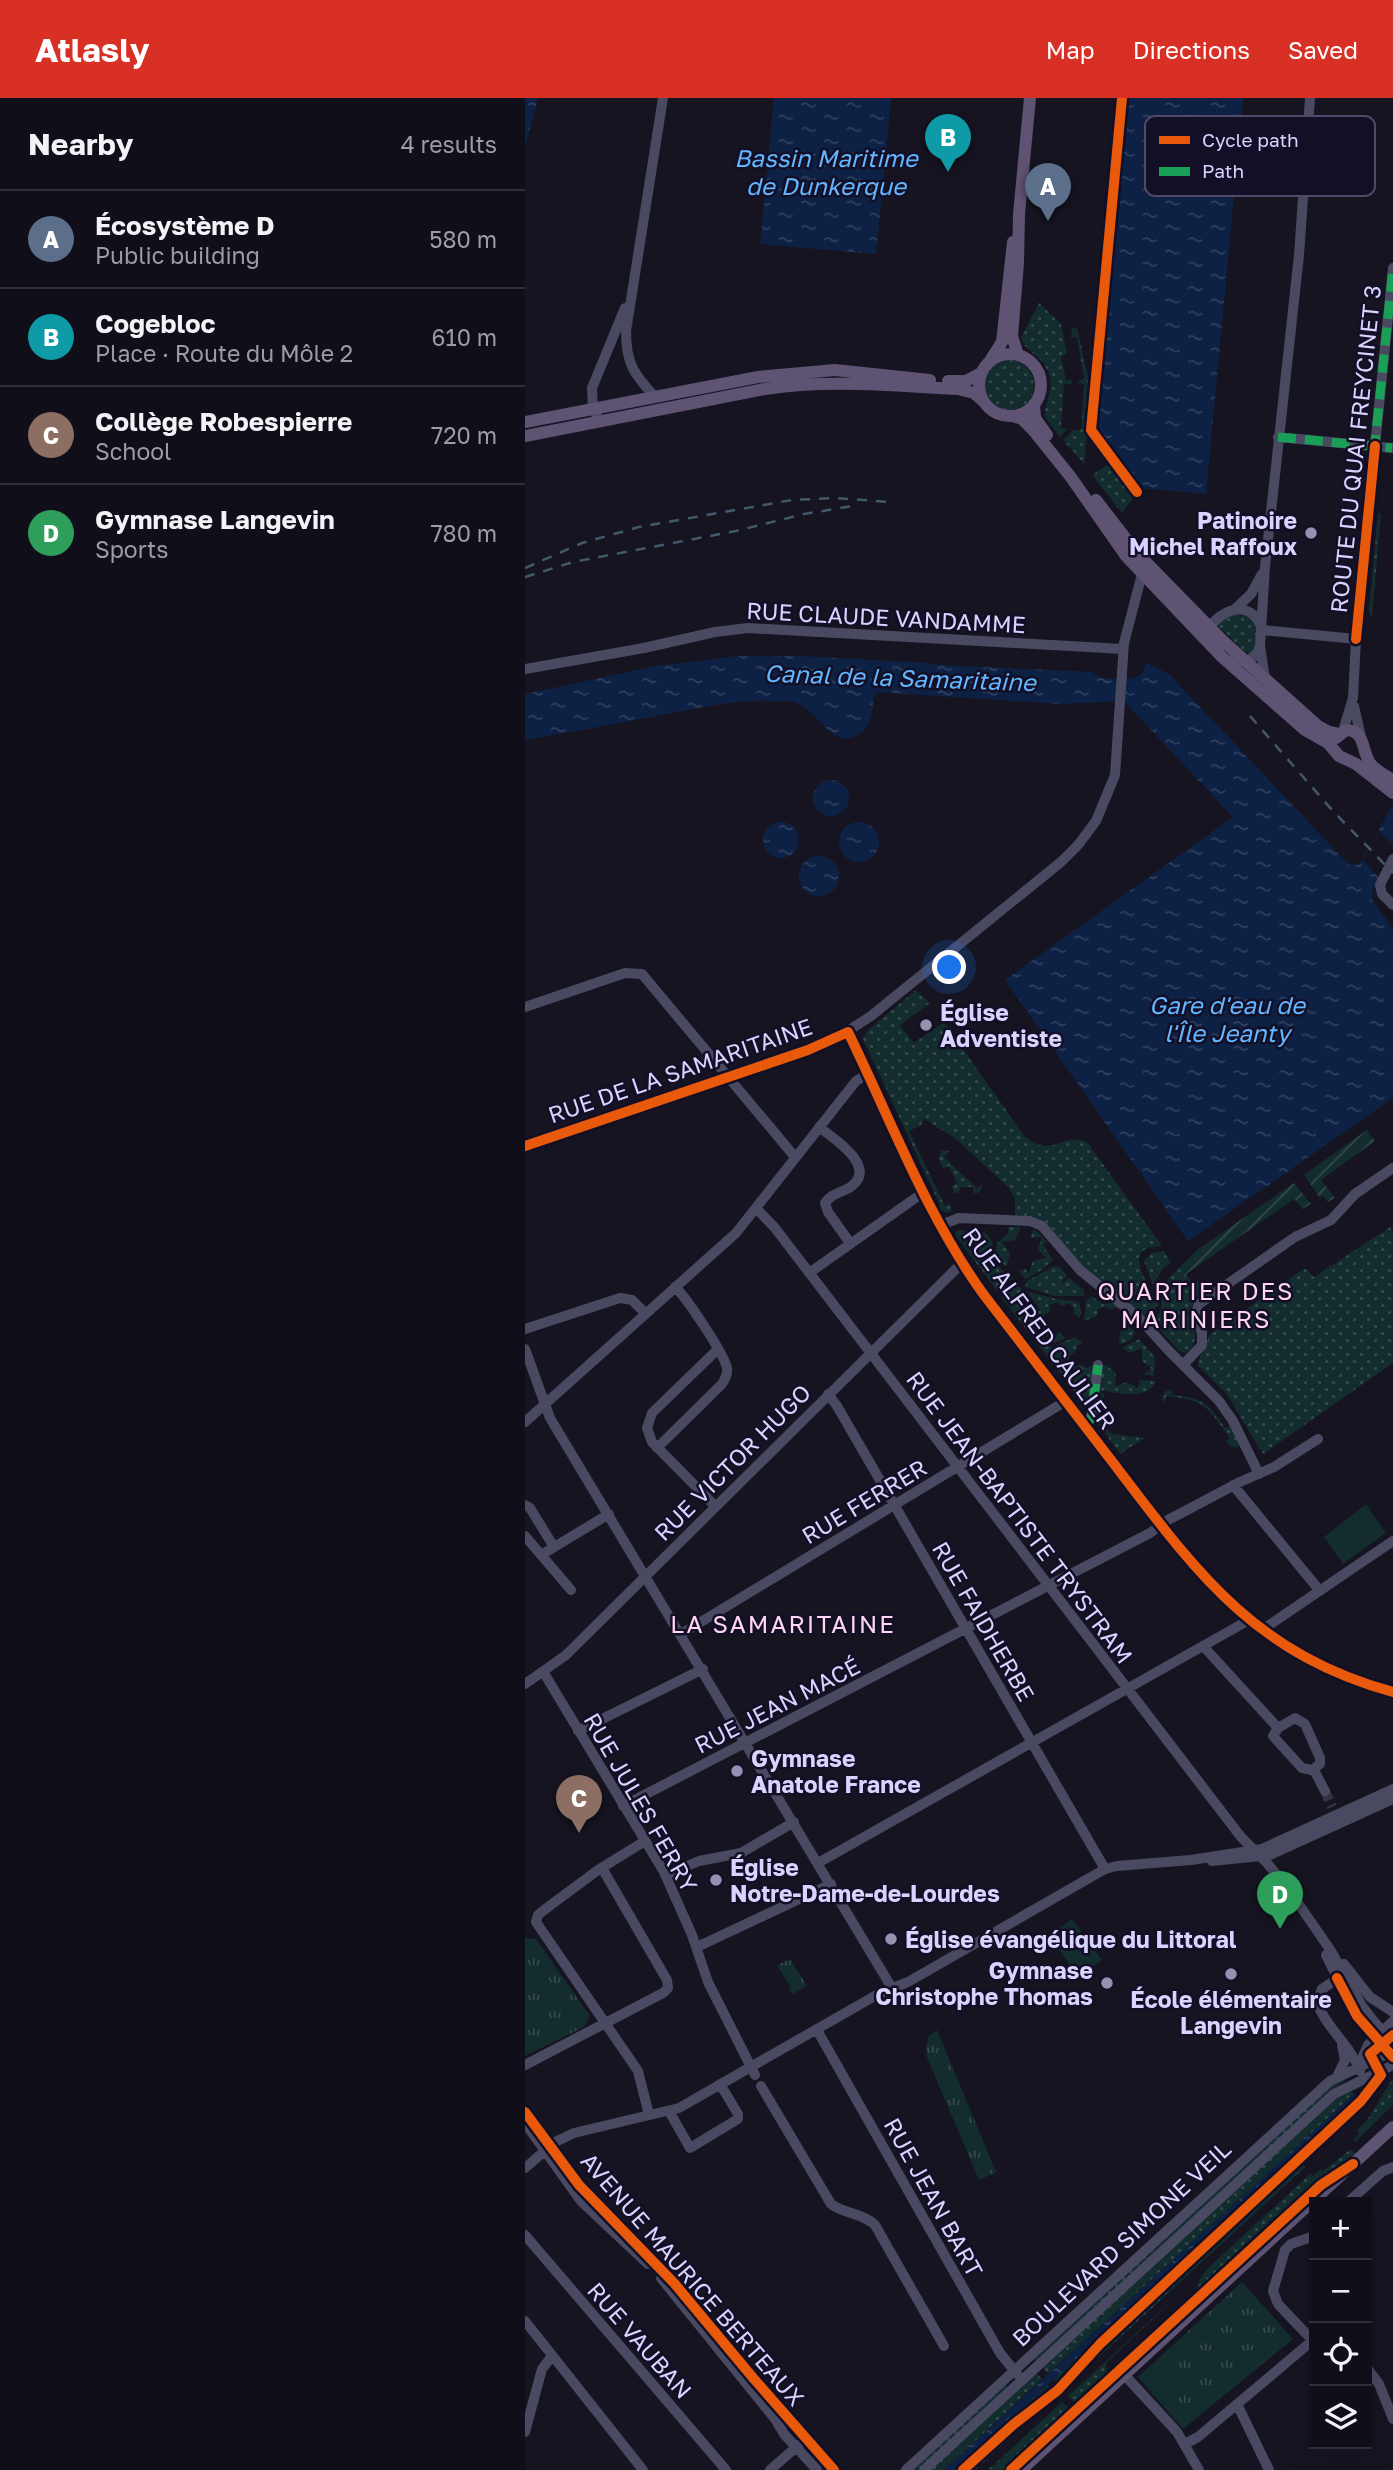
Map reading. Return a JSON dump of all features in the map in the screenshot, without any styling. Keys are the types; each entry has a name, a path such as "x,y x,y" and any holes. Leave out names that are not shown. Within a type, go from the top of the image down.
{"main road":[{"path":"1018,355 1012,336 1019,214 1030,98"},
{"path":"982,400 978,385 981,373 1002,342 1010,256 1019,214"},
{"path":"990,360 1005,354 1018,355 1032,363 1039,374 1041,390 1034,404 1013,416"},
{"path":"525,422 758,377 812,370 851,371 958,382 969,380 981,373"},
{"path":"525,436 765,389 814,384 958,389 974,393 997,413 1022,419 1033,430 1070,476 1116,544 1144,568 1208,634 1245,662 1318,726 1326,731 1353,731 1362,741 1371,764 1392,788"},
{"path":"1034,404 1034,415 1039,425 1075,469 1144,568"},
{"path":"1177,603 1191,608 1225,660 1305,730 1392,788"},
{"path":"1341,732 1334,740 1341,756"},
{"path":"1341,756 1359,755 1362,741"},
{"path":"1369,2148 1393,2118"},
{"path":"1011,2470 1393,2127"},
{"path":"1021,2470 1122,2372"}],"street":[{"path":"655,397 635,374 627,355 627,325 663,98"},
{"path":"1309,116 1310,98"},
{"path":"1265,679 1260,646 1265,567 1303,196"},
{"name":"ROUTE DU QUAI FREYCINET 3","path":"1362,741 1353,698 1356,636 1393,268"},
{"path":"600,421 593,409 592,388 633,284"},
{"path":"1278,437 1392,448"},
{"path":"1208,634 1228,612 1251,594 1265,567"},
{"name":"RUE DE LA SAMARITAINE","path":"525,1146 808,1050 848,1031 887,1003 1061,862 1096,821 1112,787 1117,761 1123,649 1136,589 1144,568"},
{"path":"1191,608 1210,615 1241,609 1257,618 1262,630"},
{"name":"RUE CLAUDE VANDAMME","path":"525,668 748,628 1123,649"},
{"path":"1262,630 1356,636"},
{"path":"1225,660 1245,662 1255,656 1260,646"},
{"name":"ROUTE DU QUAI FREYCINET 3","path":"1341,732 1353,698"},
{"path":"1393,859 1380,887 1393,905"},
{"path":"525,1007 625,973 638,972 645,977 795,1157"},
{"name":"RUE ALFRED CAULIER","path":"848,1031 924,1192 962,1263 1066,1402 1203,1577 1249,1620 1292,1651 1324,1667 1393,1692"},
{"path":"525,1422 736,1233 856,1081 868,1074"},
{"path":"820,1127 851,1152 859,1169 859,1177 855,1183 831,1196 825,1203 828,1212 850,1243"},
{"path":"1182,1365 1202,1345 1202,1333 1195,1315 1199,1304 1295,1237 1331,1220 1355,1194 1393,1168"},
{"path":"809,1273 924,1192"},
{"name":"RUE JEAN-BAPTISTE TRYSTRAM","path":"756,1208 1258,1855 1359,2002 1372,2027"},
{"path":"941,1226 959,1218 1030,1221 1040,1225 1080,1270 1139,1318 1215,1396 1227,1412 1259,1474"},
{"name":"RUE VICTOR HUGO","path":"525,1684 566,1655 962,1263"},
{"path":"657,1448 724,1382 726,1367 685,1297 675,1287"},
{"path":"525,1329 620,1298 630,1299 645,1313"},
{"path":"525,1349 544,1405 892,1988"},
{"path":"715,1506 657,1448 648,1435 647,1427 650,1417 717,1350"},
{"path":"1083,1424 1091,1419 1098,1365"},
{"name":"RUE FAIDHERBE","path":"828,1394 1105,1869"},
{"name":"RUE FERRER","path":"681,1634 1066,1402"},
{"name":"RUE JEAN MACÉ","path":"622,1806 1048,1585 1233,1485 1279,1465 1318,1439"},
{"path":"1233,1485 1320,1591"},
{"path":"525,1505 529,1506 554,1547"},
{"path":"541,1555 609,1514"},
{"path":"525,1536 571,1590"},
{"path":"1262,1630 1393,1541"},
{"path":"818,1863 1249,1620"},
{"path":"1203,1646 1277,1728"},
{"path":"578,1731 703,1669"},
{"name":"RUE JULES FERRY","path":"544,1673 666,1875 697,1947 708,1982 753,2071"},
{"path":"1295,1718 1304,1722 1320,1758 1320,1764 1307,1771 1302,1768 1273,1736 1277,1728 1295,1718"},
{"path":"1314,1769 1325,1791"},
{"path":"1258,1855 1269,1846 1334,1811 1393,1789"},
{"path":"525,2168 547,2148 581,2131 669,2111 720,2084 753,2071 817,2030 892,1988 908,1982 1105,1869 1258,1855 1284,1850 1393,1798"},
{"path":"666,1875 699,1861 745,1851 795,1822"},
{"path":"645,1841 601,1868 542,1912 536,1922 607,2022 640,2074 649,2115"},
{"path":"1277,1874 1275,1863 1284,1850"},
{"name":"RUE JEAN-BAPTISTE TRYSTRAM","path":"1258,1855 1277,1874 1319,1934 1367,1994 1393,2012"},
{"path":"525,2065 663,1993 668,1985 601,1868"},
{"path":"697,1947 831,1884"},
{"name":"RUE JEAN-BAPTISTE TRYSTRAM","path":"1319,1934 1341,1976"},
{"path":"1341,1976 1322,1989 1317,2003 1353,2056 1363,2078"},
{"path":"1358,2067 1368,2045 1393,2021"},
{"path":"1372,2027 1393,2042"},
{"path":"1372,2027 1393,2057"},
{"name":"RUE JEAN BART","path":"817,2030 1000,2353 1022,2380"},
{"path":"1336,2077 1345,2060 1339,2039"},
{"name":"BOULEVARD SIMONE VEIL","path":"906,2470 1336,2077 1393,2051"},
{"name":"BOULEVARD SIMONE VEIL","path":"924,2470 1334,2094 1393,2065"},
{"path":"669,2111 691,2148 739,2118 720,2084"},
{"path":"761,2086 831,2204 868,2219 875,2225 944,2346"},
{"name":"AVENUE MAURICE BERTEAUX","path":"525,2112 590,2211 668,2286 817,2470"},
{"name":"AVENUE MAURICE BERTEAUX","path":"525,2123 575,2180 674,2283 834,2470"},
{"path":"1354,2197 1383,2171 1393,2167"},
{"name":"RUE VAUBAN","path":"525,2235 726,2470"},
{"path":"1309,2238 1291,2244 1285,2250 1273,2291 1276,2302 1309,2337"},
{"path":"525,2321 643,2470"},
{"path":"1185,2444 1309,2344"},
{"path":"525,2432 543,2367 552,2356"},
{"path":"1122,2372 1185,2444 1199,2470"},
{"path":"1372,2375 1381,2388 1393,2419"},
{"path":"1237,2404 1269,2470"},
{"path":"770,2470 806,2439"}],"green space":[{"path":"1039,303 1061,324 1067,354 1061,356 1066,380 1071,379 1072,384 1064,384 1061,428 1067,429 1060,437 1045,417 1050,388 1048,370 1021,338"},
{"path":"1072,328 1077,328 1091,389 1084,464 1063,440 1074,430 1081,430 1084,384 1078,383 1084,379 1077,337 1071,338"},
{"path":"1009,360 1027,367 1034,385 1027,403 1009,410 991,403 984,385 991,367"},
{"path":"1110,463 1135,495 1122,513 1092,475"},
{"path":"1378,513 1381,513 1372,617 1369,612"},
{"path":"1233,615 1248,617 1255,625 1254,651 1250,654 1218,626 1219,621"},
{"path":"916,990 930,1003 900,1025 914,1043 944,1022 1025,1137 1043,1146 1071,1140 1087,1142 1162,1246 1149,1248 1141,1253 1139,1260 1144,1278 1158,1305 1147,1318 1087,1271 1042,1222 1015,1217 1015,1199 1009,1188 956,1139 924,1119 921,1125 909,1131 945,1206 950,1204 952,1211 947,1213 939,1210 939,1203 863,1039 867,1031"},
{"path":"1367,1130 1375,1141 1321,1180 1335,1198 1328,1202 1323,1196 1320,1198 1304,1175"},
{"path":"942,1150 949,1151 944,1157 977,1188 982,1184 980,1192 973,1193 973,1187 960,1187 959,1193 955,1193 951,1186 957,1183 949,1166 943,1168 938,1158"},
{"path":"1294,1183 1311,1204 1303,1209 1294,1199 1186,1274 1193,1284 1198,1281 1204,1293 1198,1296 1179,1268 1197,1250"},
{"path":"1008,1227 1021,1227 1015,1240 1002,1242 1010,1253 1007,1266 997,1261 994,1254 998,1242 1008,1234"},
{"path":"1390,1227 1393,1231 1393,1363 1263,1454 1226,1393 1198,1366 1209,1335 1305,1268 1314,1277"},
{"path":"1034,1229 1047,1241 1043,1245 1053,1260 1025,1279 1019,1271 1025,1269 1029,1273 1033,1261 1046,1258 1038,1249 1042,1237 1031,1238"},
{"path":"958,1230 986,1233 993,1243 993,1260 1013,1278 997,1291 956,1236"},
{"path":"1164,1251 1171,1263 1163,1268 1153,1285 1144,1261 1151,1253"},
{"path":"1054,1266 1060,1267 1067,1276 1061,1282 1069,1278 1084,1290 1084,1296 1054,1296 1025,1287 1027,1281"},
{"path":"1179,1268 1198,1296 1188,1313 1195,1340 1185,1353 1179,1351 1153,1322 1162,1307 1157,1290"},
{"path":"1017,1283 1023,1291 1014,1300 1029,1320 1034,1317 1047,1345 1052,1347 1075,1337 1083,1343 1070,1355 1069,1362 1076,1367 1081,1364 1086,1368 1093,1365 1089,1410 1001,1297"},
{"path":"1026,1291 1079,1302 1080,1318 1074,1314 1074,1307 1069,1303 1063,1306 1057,1302 1050,1305 1050,1312 1044,1315 1043,1322 1049,1326 1048,1333 1054,1337 1059,1333 1066,1338 1051,1344 1036,1312 1040,1309"},
{"path":"1091,1296 1103,1304 1113,1303 1132,1321 1128,1326 1135,1332 1132,1339 1119,1345 1120,1332 1125,1329 1126,1322 1121,1318 1122,1312 1116,1307 1110,1310 1104,1306 1098,1310 1097,1316 1084,1321 1086,1301"},
{"path":"1139,1339 1155,1357 1154,1376 1143,1374 1152,1369 1142,1361 1142,1348 1130,1353 1122,1348"},
{"path":"1100,1365 1106,1365 1116,1373 1115,1386 1127,1382 1138,1388 1140,1380 1156,1381 1146,1392 1139,1394 1098,1390"},
{"path":"1171,1389 1172,1395 1198,1400 1209,1407 1225,1428 1230,1425 1240,1446 1235,1448 1226,1442 1230,1438 1205,1407 1190,1400 1166,1396 1165,1402 1163,1401 1162,1397 1166,1391"},
{"path":"1098,1393 1104,1394 1102,1424 1112,1434 1145,1438 1120,1454 1095,1419"},
{"path":"1366,1504 1386,1533 1343,1564 1324,1537"},
{"path":"1072,1919 1102,1960 1078,1977 1054,1942 1057,1940 1052,1933"},
{"path":"525,1938 536,1939 590,2016 584,2027 525,2056"},
{"path":"790,1959 807,1986 792,1994 777,1965"},
{"path":"937,2030 996,2172 979,2180 926,2055 928,2037"},
{"path":"1393,2078 1393,2105 1355,2142 1353,2140 1359,2134 1357,2131 1368,2119"},
{"path":"1343,2079 1345,2081 1335,2087 1036,2361 1033,2358 1334,2083"},
{"path":"1350,2089 1354,2094 1048,2374 1042,2366"},
{"path":"1351,2149 1355,2153 1321,2179 1194,2295 1206,2270 1310,2174 1313,2176 1321,2169 1323,2171"},
{"path":"1300,2152 1302,2154 1286,2170 1097,2344 1060,2386 1054,2379"},
{"path":"1307,2154 1310,2157 1303,2164 1305,2167 1063,2390 1101,2346 1291,2172"},
{"path":"1242,2282 1293,2339 1183,2429 1138,2377"},
{"path":"1178,2295 1108,2361 1108,2372 1075,2403 1068,2396"},
{"path":"1157,2366 1180,2390 1166,2403 1144,2377"},
{"path":"1036,2373 1042,2379 944,2470 931,2470"},
{"path":"1006,2384 1007,2387 918,2470 912,2470"},
{"path":"1047,2385 1054,2392 1013,2421 960,2470 955,2470"},
{"path":"1057,2395 975,2470 966,2470 1020,2421"},
{"path":"1062,2402 1069,2408 1002,2470 988,2470"}],"water":[{"path":"525,98 538,98 525,148"},
{"name":"Bassin Maritime de Dunkerque","path":"774,98 891,98 876,254 760,244"},
{"path":"1125,98 1243,98 1241,116 1145,116 1145,196 1234,196 1206,494 1140,488 1095,429"},
{"name":"Gare d'eau de l'Île Jeanty","path":"739,656 799,656 1091,672 1101,678 1132,679 1143,673 1146,662 1170,675 1348,864 1356,865 1361,862 1393,804 1393,853 1373,889 1372,899 1393,929 1393,1098 1188,1241 1005,980 1233,817 1124,701 1060,704 879,692 874,697 866,728 849,738 835,735 802,705 764,700 708,706 525,740 525,694 656,666"},
{"path":"831,780 844,785 849,798 844,811 831,816 818,811 813,798 818,785"},
{"path":"781,822 794,827 799,840 794,853 781,858 768,853 763,840 768,827"},
{"path":"859,822 873,828 879,842 873,856 859,862 845,856 839,842 845,828"},
{"path":"819,856 833,862 839,876 833,890 819,896 805,890 799,876 805,862"},
{"path":"1354,2094 1359,2099 955,2470 944,2470"}],"pier":[{"path":"1379,830 1393,845 1393,853 1379,878 1363,860"}],"tunnel":[{"path":"1325,1791 1332,1807"}],"railway":[{"path":"525,568 582,543 639,527 792,500 834,498 891,502"},
{"path":"525,577 573,562 853,506"},
{"path":"1250,716 1332,810 1393,873"}],"marked path":[{"path":"1374,453 1393,268"},
{"path":"1278,437 1392,448"},
{"path":"1083,1424 1091,1419 1098,1365"}],"cycle path":[{"path":"1122,98 1091,430 1137,492"},
{"path":"1356,639 1375,446"},
{"path":"525,1146 808,1050 848,1032 910,1167 963,1264 1171,1537 1231,1603 1264,1630 1301,1655 1344,1675 1393,1692"},
{"path":"1337,1978 1357,2016 1393,2057"},
{"path":"963,2470 1014,2424 1058,2390 1100,2344 1361,2101 1381,2075 1370,2054 1393,2035"},
{"path":"525,2112 579,2185 674,2283 834,2470"},
{"path":"1011,2470 1321,2185 1353,2164"}],"place":[{"name":"Cogebloc","path":"948,172"},
{"name":"Écosystème D","path":"1048,221"},
{"name":"Patinoire Michel Raffoux","path":"1311,533"},
{"name":"Église Adventiste","path":"926,1025"},
{"name":"Gymnase Anatole France","path":"737,1771"},
{"name":"Collège Robespierre","path":"579,1833"},
{"name":"Église Notre-Dame-de-Lourdes","path":"716,1880"},
{"name":"Gymnase Langevin","path":"1280,1929"},
{"name":"Église évangélique du Littoral","path":"891,1939"},
{"name":"École élémentaire Langevin","path":"1231,1974"},
{"name":"Gymnase Christophe Thomas","path":"1107,1983"}],"district":[{"name":"QUARTIER DES MARINIERS","path":"1196,1304"},
{"name":"LA SAMARITAINE","path":"783,1623"}],"water label":[{"name":"Canal de la Samaritaine","path":"900,677"}]}
